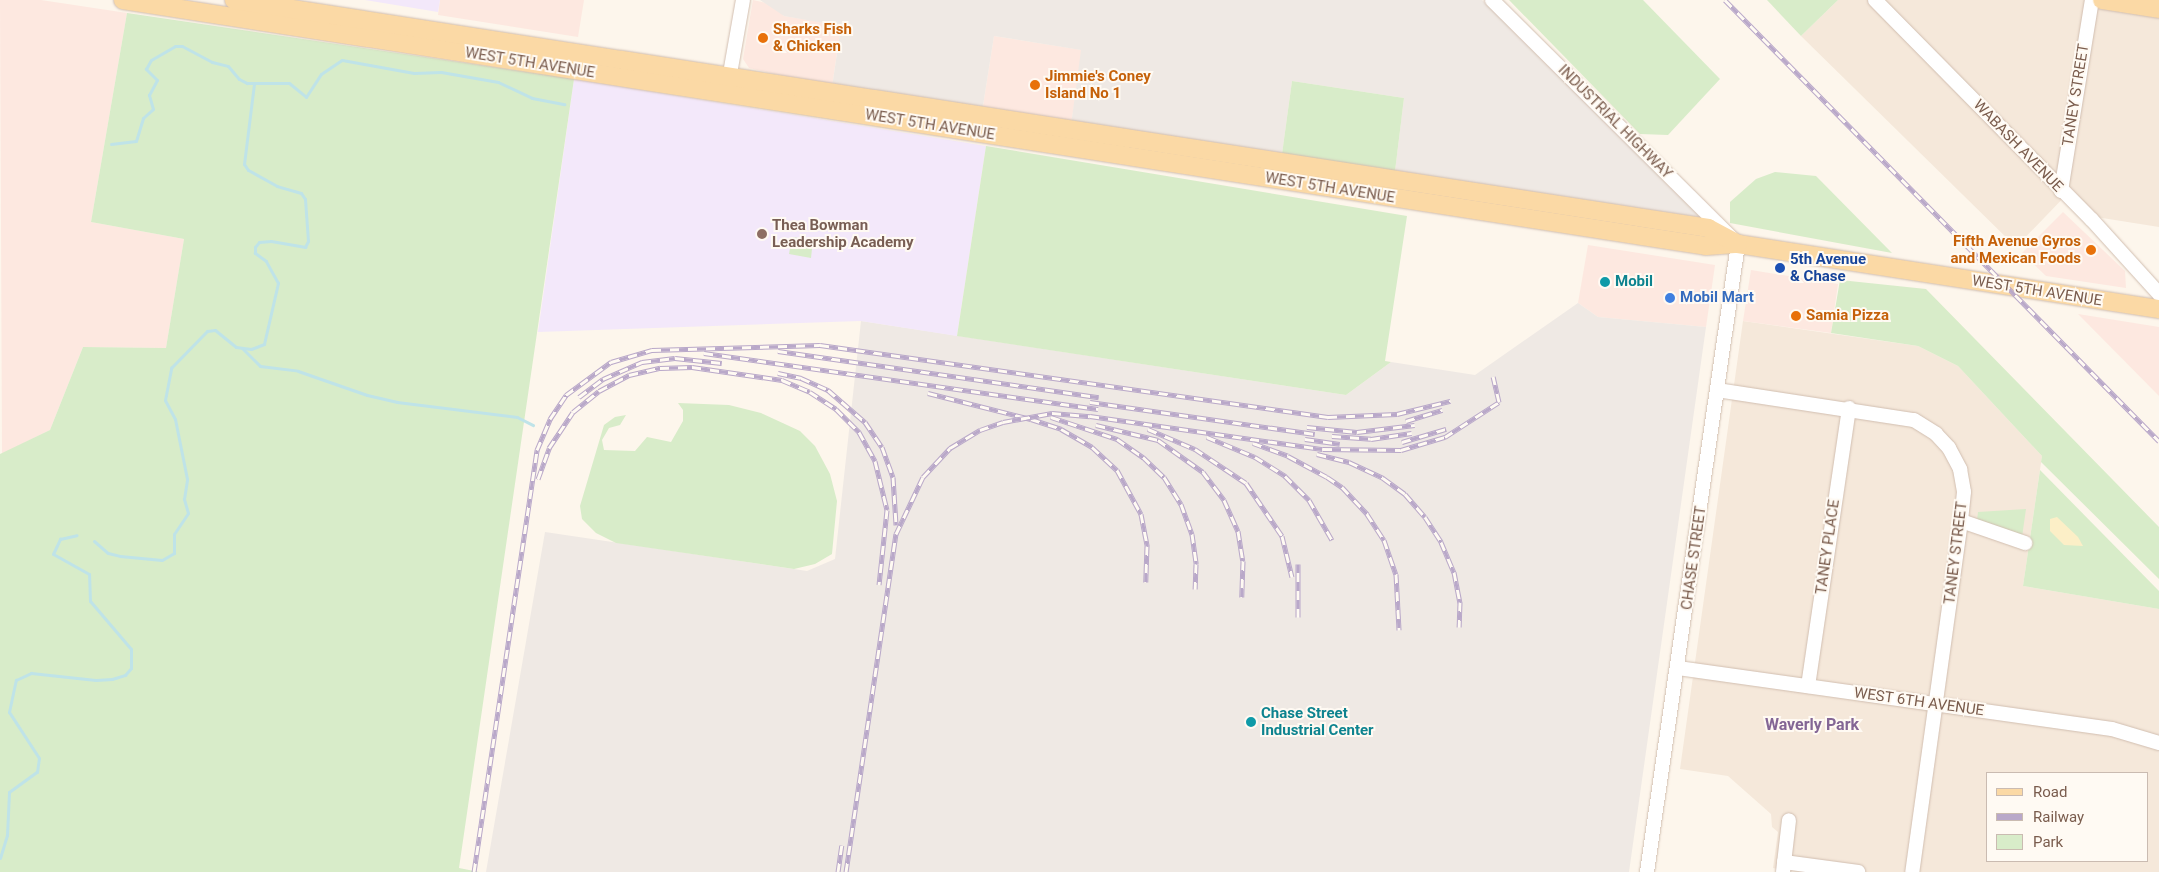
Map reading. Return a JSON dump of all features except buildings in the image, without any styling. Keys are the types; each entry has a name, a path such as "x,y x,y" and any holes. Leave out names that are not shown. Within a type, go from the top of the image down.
{"main road":[{"name":"WEST 5TH AVENUE","path":"123,0 237,6 896,111 1274,161 1708,228 1738,244"},
{"path":"2102,0 2159,9"},
{"name":"WEST 5TH AVENUE","path":"896,111 1271,179 1706,246 1738,244 2159,310"},
{"path":"1271,179 1274,161"},
{"path":"1519,217 1522,199"}],"street":[{"path":"729,85 743,0"},
{"name":"INDUSTRIAL HIGHWAY","path":"1492,0 1738,244"},
{"name":"WABASH AVENUE","path":"1875,0 2159,294"},
{"name":"TANEY STREET","path":"2061,191 2092,0"},
{"name":"CHASE STREET","path":"1648,872 1738,244"},
{"name":"TANEY STREET","path":"1717,390 1897,415 1914,420 1936,434 1949,448 1960,469 1964,492 1961,521 1912,872"},
{"name":"TANEY PLACE","path":"1808,686 1849,408"},
{"path":"1961,521 2024,543"},
{"name":"WEST 6TH AVENUE","path":"1678,668 2112,729 2159,743"},
{"path":"1789,820 1784,867 1858,872"}],"shaded area":[{"path":"0,0 41,0 127,13 91,222 184,239 166,348 83,347 50,430 2,454"},
{"path":"365,0 440,0 438,12"},
{"path":"440,0 584,0 578,37 438,15"},
{"path":"753,0 771,4 784,16 841,25 832,87 749,68 743,59"},
{"path":"760,0 1482,0 1704,221 1395,171 1404,98 1292,81 1282,154 1071,125 1081,50 994,36 982,112 832,87 841,26 784,16"},
{"path":"1838,0 2159,0 2159,227 2096,217 2070,191 2016,247 1801,36"},
{"path":"994,36 1082,50 1071,125 982,112"},
{"name":"Thea Bowman Leadership Academy","path":"574,79 986,146 957,336 861,321 538,332"},
{"path":"2063,212 2125,271 2126,288 2046,276 2022,253"},
{"path":"1588,245 1715,265 1706,327 1598,317 1578,303"},
{"path":"1751,270 1838,284 1831,333 1743,321"},
{"path":"1578,303 1598,317 1706,327 1629,872 486,872 545,532 807,571 835,559 861,321 1346,395 1391,362 1475,375"},
{"path":"2078,314 2159,327 2159,396"},
{"path":"1743,321 1918,346 1958,366 2042,456 2023,586 2159,609 2159,872 1796,872 1773,868 1778,832 1772,827 1771,814 1728,776 1680,769"}],"green space":[{"path":"1509,0 1643,0 1720,79 1668,135 1640,134"},
{"path":"1767,0 1838,0 1801,36"},
{"path":"127,13 574,79 459,868 479,872 0,872 0,454 50,430 83,347 166,348 184,239 91,222"},
{"path":"1292,81 1404,98 1395,171 1282,154"},
{"path":"986,146 1407,216 1385,361 1391,362 1346,395 957,336"},
{"path":"1775,172 1816,176 1892,253 1730,223 1730,202 1756,179"},
{"path":"792,237 813,240 811,258 789,254"},
{"path":"1840,280 1926,289 2159,527 2159,579 2041,462 2042,456 1958,366 1918,346 1831,333"},
{"path":"678,403 729,405 761,413 800,431 815,446 830,474 837,501 832,554 815,564 794,569 616,543 596,533 582,519 580,506 604,425 615,417 626,415 620,425 609,428 602,440 604,450 635,451 647,437 671,442 683,421 683,410"},
{"path":"2040,470 2159,591 2159,609 2023,586"},
{"path":"2026,509 2022,537 1977,521 1978,512"}],"sand":[{"path":"2057,517 2078,537 2083,546 2064,545 2050,531 2050,519"}],"waterway":[{"path":"111,144 136,141 143,118 153,109 149,95 157,80 146,69 151,60 175,46 182,46 212,62 228,66 239,79 247,83 289,83 306,97 321,74 342,60 414,73 441,72 498,82 532,98 564,104"},
{"path":"94,541 108,553 120,556 162,560 174,553 174,534 188,513 184,499 187,479 175,419 165,400 171,368 207,331 215,330 236,347 251,349 264,344 278,283 266,261 255,253 255,247 259,242 271,241 305,247 308,241 305,199 301,193 277,186 248,170 244,164 254,84"},
{"path":"242,348 260,366 298,371 367,395 397,402 517,417 533,425"},
{"path":"0,858 7,835 9,792 37,772 39,758 9,712 16,680 31,673 96,680 112,679 125,675 131,668 131,649 90,601 89,574 53,554 60,539 77,535"}],"railway":[{"path":"1725,0 2159,441"},
{"path":"474,872 537,450 550,419 566,395 611,362 652,350 820,345 1328,417 1397,414 1450,401"},
{"path":"778,351 1099,397"},
{"path":"704,353 1098,409"},
{"path":"579,397 603,379 642,362 675,358 722,363"},
{"path":"538,479 549,448 573,412 599,391 629,375 660,368 692,367 782,380 810,392 836,409 859,432 875,461 887,510 879,585"},
{"path":"778,373 801,378 828,390 865,422 882,447 893,477 896,525"},
{"path":"846,872 896,534 923,477 950,448 980,430 1003,422 1052,413 1090,416 1323,449 1401,450 1445,437 1499,402 1493,377"},
{"path":"928,393 1031,419 1061,429 1092,447 1117,470 1141,514 1147,546 1146,582"},
{"path":"1090,402 1315,434"},
{"path":"1406,421 1442,410"},
{"path":"1051,417 1117,439 1143,457 1164,477 1181,504 1192,534 1196,564 1195,589"},
{"path":"1096,425 1158,440 1203,472 1224,500 1238,531 1243,561 1242,597"},
{"path":"1307,427 1357,432 1415,425"},
{"path":"1148,429 1195,449 1246,483 1282,536 1292,577"},
{"path":"1402,442 1446,429"},
{"path":"1332,436 1371,439 1412,433"},
{"path":"1207,437 1255,457 1285,476 1309,500 1332,540"},
{"path":"1305,439 1340,444"},
{"path":"1253,443 1288,456 1327,477 1342,487 1367,514 1384,540 1396,574 1399,630"},
{"path":"1317,454 1349,462 1383,478 1405,494 1425,517 1441,542 1454,572 1460,602 1459,627"},
{"path":"1298,564 1298,617"},
{"path":"838,872 842,845"}],"place":[{"name":"Sharks Fish & Chicken","path":"763,38"},
{"name":"Jimmie's Coney Island No 1","path":"1035,85"},
{"name":"Thea Bowman Leadership Academy","path":"762,234"},
{"name":"Fifth Avenue Gyros and Mexican Foods","path":"2091,250"},
{"name":"5th Avenue & Chase","path":"1780,268"},
{"name":"Mobil","path":"1605,282"},
{"name":"Mobil Mart","path":"1670,298"},
{"name":"Samia Pizza","path":"1796,316"},
{"name":"Chase Street Industrial Center","path":"1251,722"}],"district":[{"name":"Waverly Park","path":"1812,725"}]}
